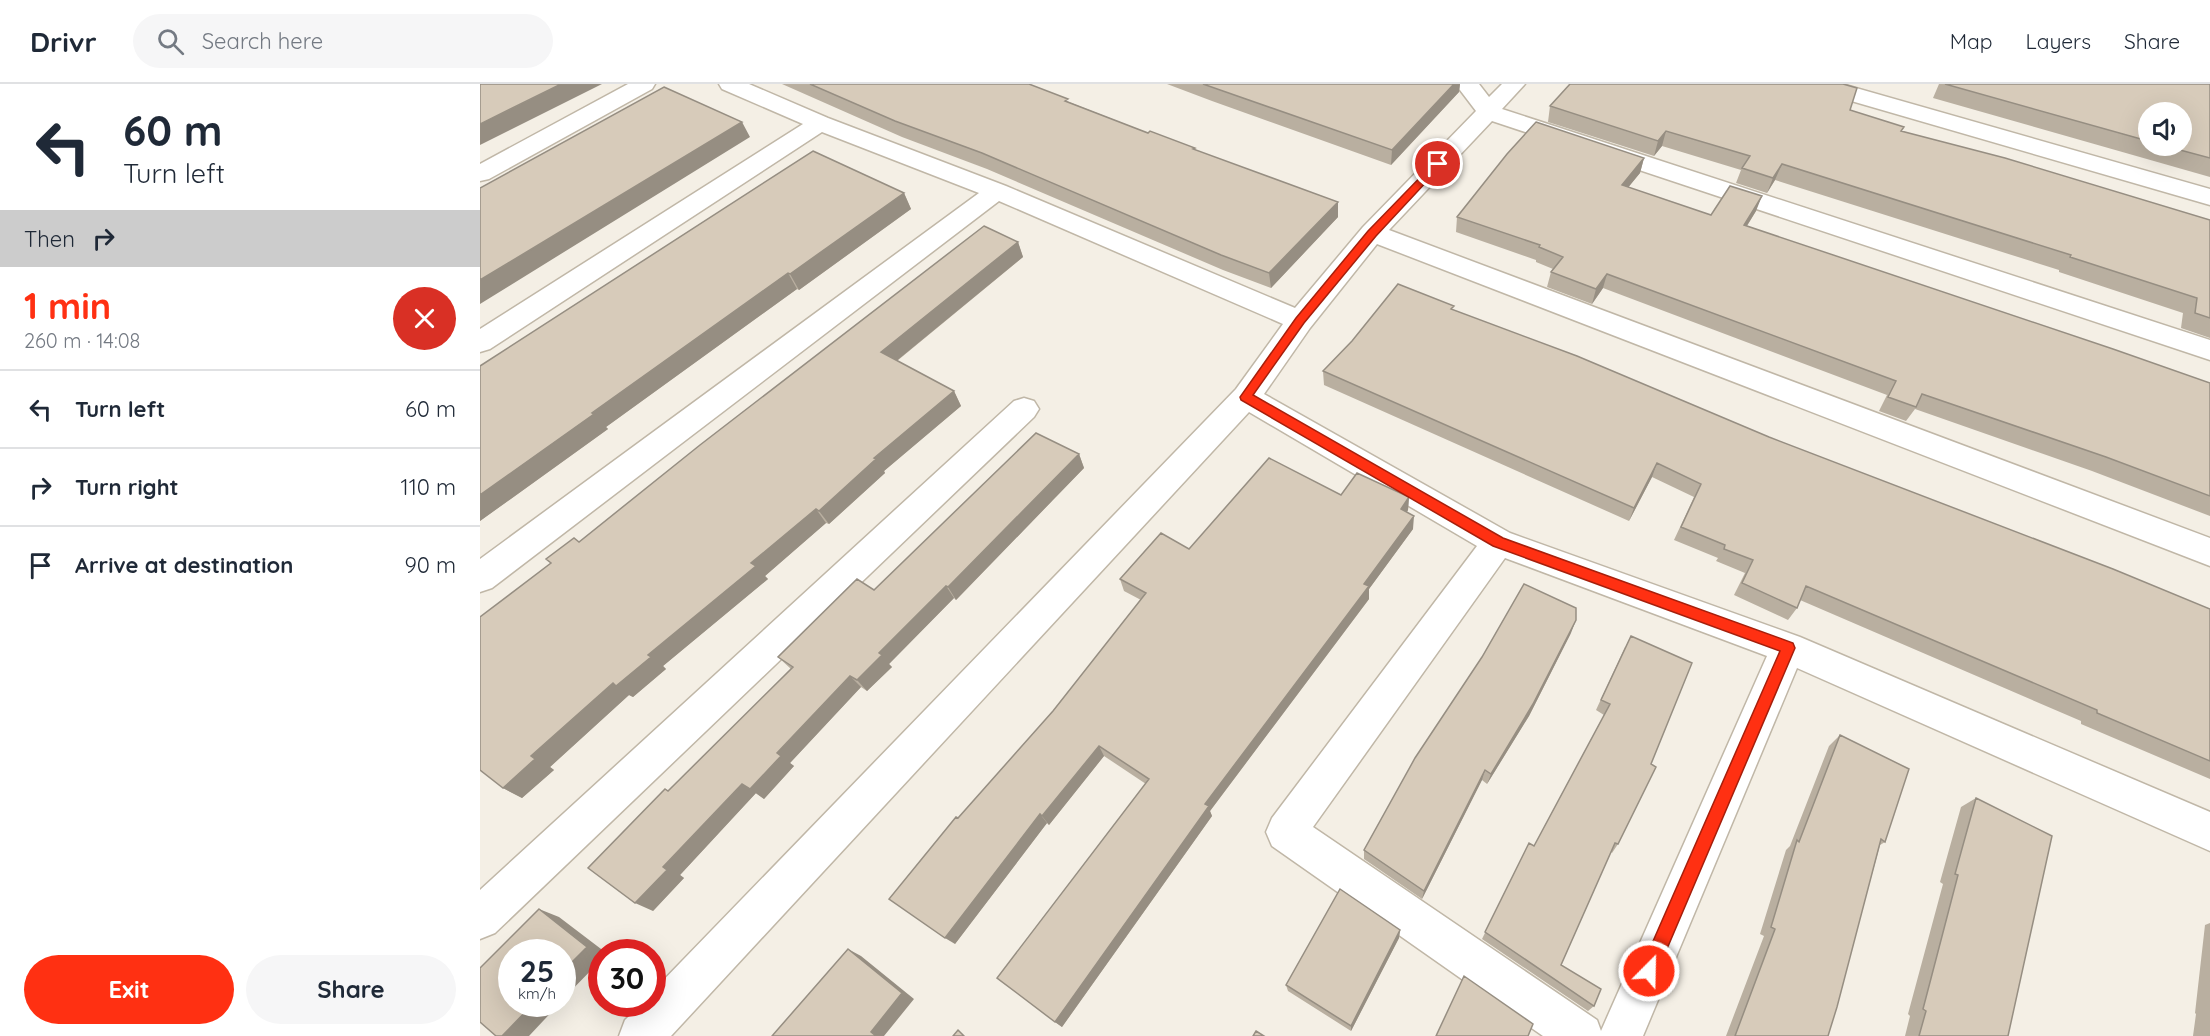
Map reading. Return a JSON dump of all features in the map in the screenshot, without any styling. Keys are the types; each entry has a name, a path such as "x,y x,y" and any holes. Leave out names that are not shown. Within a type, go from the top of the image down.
{"street":[{"path":"480,174 644,84"},
{"path":"730,84 820,123 997,191 1300,321"},
{"path":"1464,84 1468,85 1488,112 2210,350"},
{"path":"641,1036 1246,397 1300,321 1372,234 1514,84"},
{"path":"1818,84 2210,197"},
{"path":"480,342 820,123"},
{"path":"480,578 997,191"},
{"path":"1372,234 2210,552"},
{"path":"1246,397 1498,542 1788,648 2210,832"},
{"path":"480,918 1024,409"},
{"path":"1498,542 1286,832 1581,1036"},
{"path":"1621,1036 1788,648"}],"building":[{"path":"480,84 561,84 480,124"},
{"path":"810,84 1029,84 1068,99 1065,101 1148,133 1150,131 1338,202 1269,273 1221,255 982,153 895,121"},
{"path":"1203,84 1454,84 1392,150"},
{"path":"1570,84 1843,84 1857,88 1850,110 1904,127 1901,131 2005,158 2210,220 2210,318 2195,313 2197,298 2070,257 2071,255 1782,164 1773,178 1742,168 1750,156 1666,131 1658,141 1550,106"},
{"path":"1945,84 2210,84 2210,158 2192,153 2192,102 2138,102 2138,138"},
{"path":"664,87 742,122 480,280 480,188"},
{"path":"1536,122 1644,158 1622,185 1711,215 1730,186 1762,196 1744,225 2210,383 2210,496 2106,457 1922,394 1916,407 1888,397 1896,381 1607,274 1596,289 1551,272 1563,257 1539,247 1540,245 1457,217 1507,154"},
{"path":"813,151 904,193 790,274 788,273 480,495 480,366"},
{"path":"984,226 1018,242 881,352 954,391 874,458 876,459 819,511 816,509 751,563 756,566 648,655 651,657 616,686 613,683 531,756 535,759 503,788 480,770 480,617 551,563 546,559 574,538 579,542 700,445"},
{"path":"1398,284 1454,306 1451,309 1577,356 1769,437 2113,569 2210,609 2210,761 2097,713 2097,710 1806,586 1797,608 1742,583 1753,560 1724,549 1725,545 1681,527 1701,484 1657,463 1634,508 1323,371 1352,341"},
{"path":"1036,433 1079,454 948,587 946,586 879,653 882,655 857,680 850,676 777,753 781,756 750,789 742,784 663,867 667,870 635,903 588,868 665,789 668,791 793,667 778,657 857,579 874,590"},
{"path":"1269,458 1341,495 1357,473 1409,497 1401,509 1414,516 1364,584 1369,586 1205,804 1209,806 1055,1022 997,978 1149,779 1099,746 1042,816 1040,814 945,938 889,899 956,817 958,818 1053,711 1146,593 1120,579 1161,533 1189,549"},
{"path":"1524,584 1576,608 1576,620 1533,704 1491,774 1485,770 1424,891 1364,850 1415,758 1482,657"},
{"path":"1631,636 1692,663 1651,764 1656,767 1618,844 1615,843 1561,965 1601,989 1594,1006 1485,932 1529,843 1534,846 1610,704 1601,700"},
{"path":"1840,735 1909,769 1885,842 1881,839 1828,1036 1735,1036 1775,929 1771,927 1797,840 1799,842"},
{"path":"1976,798 2052,836 2008,1036 1919,1036 1926,1011 1923,1009 1958,875 1955,874"},
{"path":"1340,889 1400,930 1351,1026 1286,985"},
{"path":"539,909 587,947 576,958 576,939 509,939"},
{"path":"848,949 902,993 871,1032 876,1036 772,1036"},
{"path":"498,950 498,1017 520,1017 502,1036 496,1036 480,1022 480,968"},
{"path":"1464,976 1533,1024 1528,1036 1436,1036"},
{"path":"958,1030 964,1036 953,1036"},
{"path":"1256,1031 1264,1036 1253,1036"}],"route":[{"path":"1438,164 1372,234 1300,321 1246,397 1498,542 1788,648 1649,971"}]}
